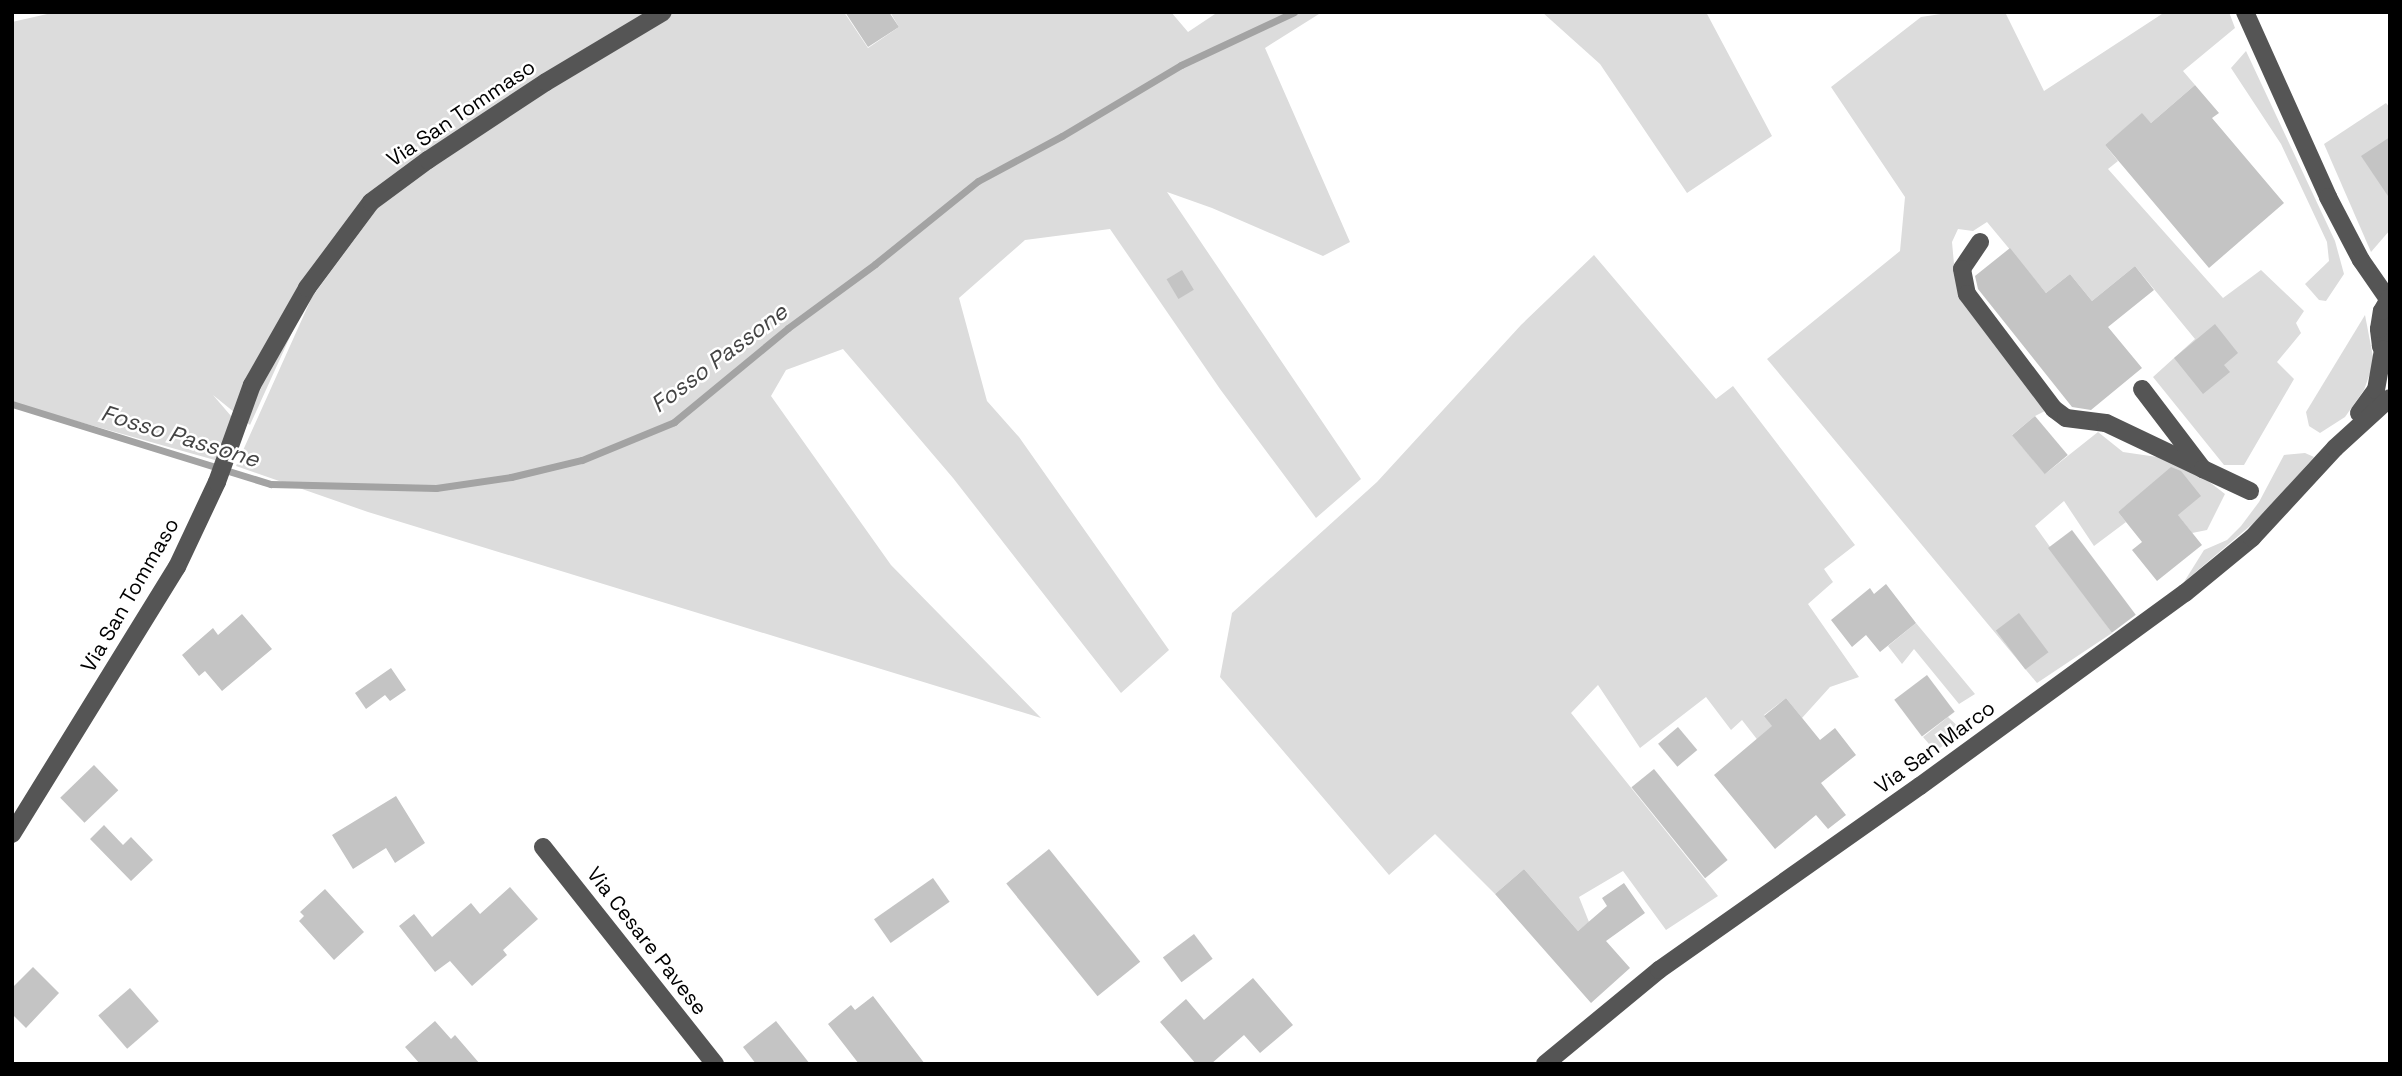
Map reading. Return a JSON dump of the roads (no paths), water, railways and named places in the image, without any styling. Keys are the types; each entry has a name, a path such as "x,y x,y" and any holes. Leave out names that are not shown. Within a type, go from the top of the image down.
{"street":[{"name":"Via San Tommaso","path":"12,834 177,567 217,482 252,385 300,300 371,202 428,160 546,82 663,12"},
{"path":"2245,12 2328,197 2361,260 2389,298"},
{"path":"1980,242 1962,270 1967,294 2054,409 2066,418 2106,423 2250,491"},
{"name":"Via San Marco","path":"2335,448 2376,390 2386,356 2379,325 2389,298"},
{"path":"2142,389 2203,469"},
{"name":"Via San Marco","path":"1545,1064 1659,970 1920,786 2185,593 2252,538 2335,448 2390,398"},
{"name":"Via Cesare Pavese","path":"543,847 715,1064"}],"waterway":[{"name":"Fosso Passone","path":"12,404 271,484 436,488 511,477 582,460 674,422 788,328 875,264 978,181 1062,136 1181,65 1294,12"}]}
